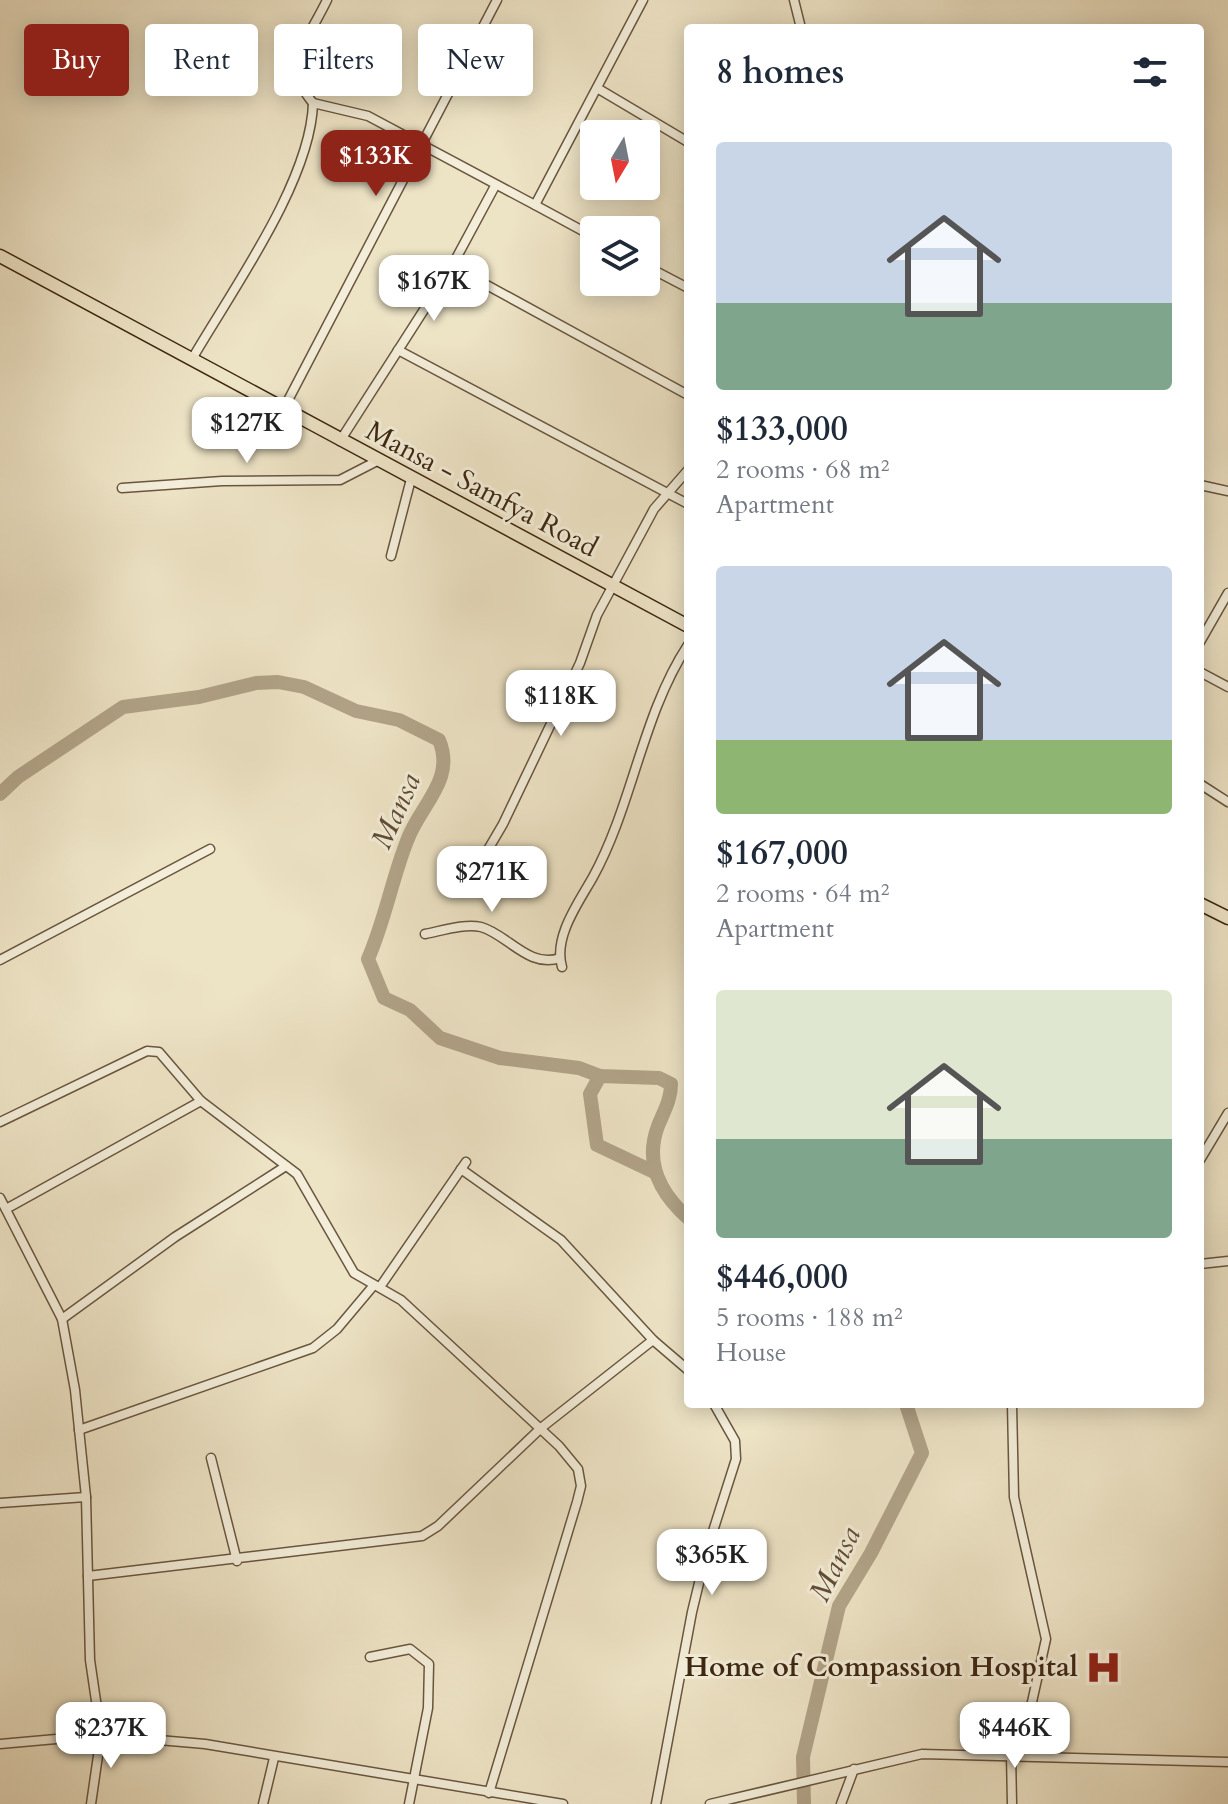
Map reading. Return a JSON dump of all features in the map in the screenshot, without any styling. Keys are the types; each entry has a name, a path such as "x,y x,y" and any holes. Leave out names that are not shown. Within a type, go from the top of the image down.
{"main road":[{"name":"Mansa - Samfya Road","path":"0,256 684,624"},
{"path":"1204,906 1228,918"}],"street":[{"path":"327,0 297,64 300,88 313,103 368,116 580,229"},
{"path":"283,410 497,0"},
{"path":"535,205 643,0"},
{"path":"793,0 800,24"},
{"path":"597,88 684,140"},
{"path":"192,359 303,161 313,123 313,103"},
{"path":"340,441 452,266 495,186"},
{"path":"452,266 684,393"},
{"path":"660,273 684,286"},
{"path":"398,350 684,502"},
{"path":"122,488 222,481 340,480 377,461"},
{"path":"476,870 503,824 580,663 597,615 666,491 684,474"},
{"path":"391,556 411,479"},
{"path":"1204,486 1228,491"},
{"path":"1204,635 1228,593"},
{"path":"425,934 469,925 483,927 527,954 561,963 572,915 620,817 663,694 684,653"},
{"path":"1204,674 1228,687"},
{"path":"1204,787 1228,802"},
{"path":"0,960 210,849"},
{"path":"0,1122 147,1051 159,1052 201,1101 305,1183 349,1265 401,1300 541,1428 578,1469 581,1486 489,1793"},
{"path":"6,1209 201,1101"},
{"path":"1204,1153 1228,1113"},
{"path":"79,1430 313,1348 337,1329 377,1286 464,1165 561,1240 653,1340 684,1367"},
{"path":"62,1319 175,1237 286,1166"},
{"path":"0,1198 62,1319 79,1430 86,1497 90,1660 101,1735 91,1804"},
{"path":"1204,1264 1228,1261"},
{"path":"88,1576 237,1561 422,1536 438,1526 541,1428 653,1340"},
{"path":"656,1804 692,1612 707,1550 736,1459 735,1441 716,1408"},
{"path":"1012,1408 1014,1497 1046,1639 1032,1702 1011,1754 1012,1804"},
{"path":"211,1458 237,1561"},
{"path":"0,1503 86,1497"},
{"path":"370,1657 410,1649 429,1664 428,1708 409,1804"},
{"path":"0,1744 101,1735 205,1744 274,1758 563,1804"},
{"path":"710,1804 922,1754 1228,1762"},
{"path":"263,1804 274,1758"},
{"path":"841,1804 854,1769"}],"waterway":[{"name":"Mansa","path":"0,794 18,777 123,707 199,697 256,683 278,682 304,687 356,711 399,720 439,740 443,754 440,780 407,841 368,959 384,998 410,1010 440,1038 500,1058 579,1068 600,1076 659,1078 671,1084 654,1140 654,1165 663,1188 684,1214"},
{"name":"Mansa","path":"600,1076 590,1094 597,1145 654,1172"},
{"name":"Mansa","path":"804,1804 803,1757 839,1606 871,1553 922,1453 907,1408"}],"place":[{"name":"Home of Compassion Hospital","path":"1104,1667"}]}
